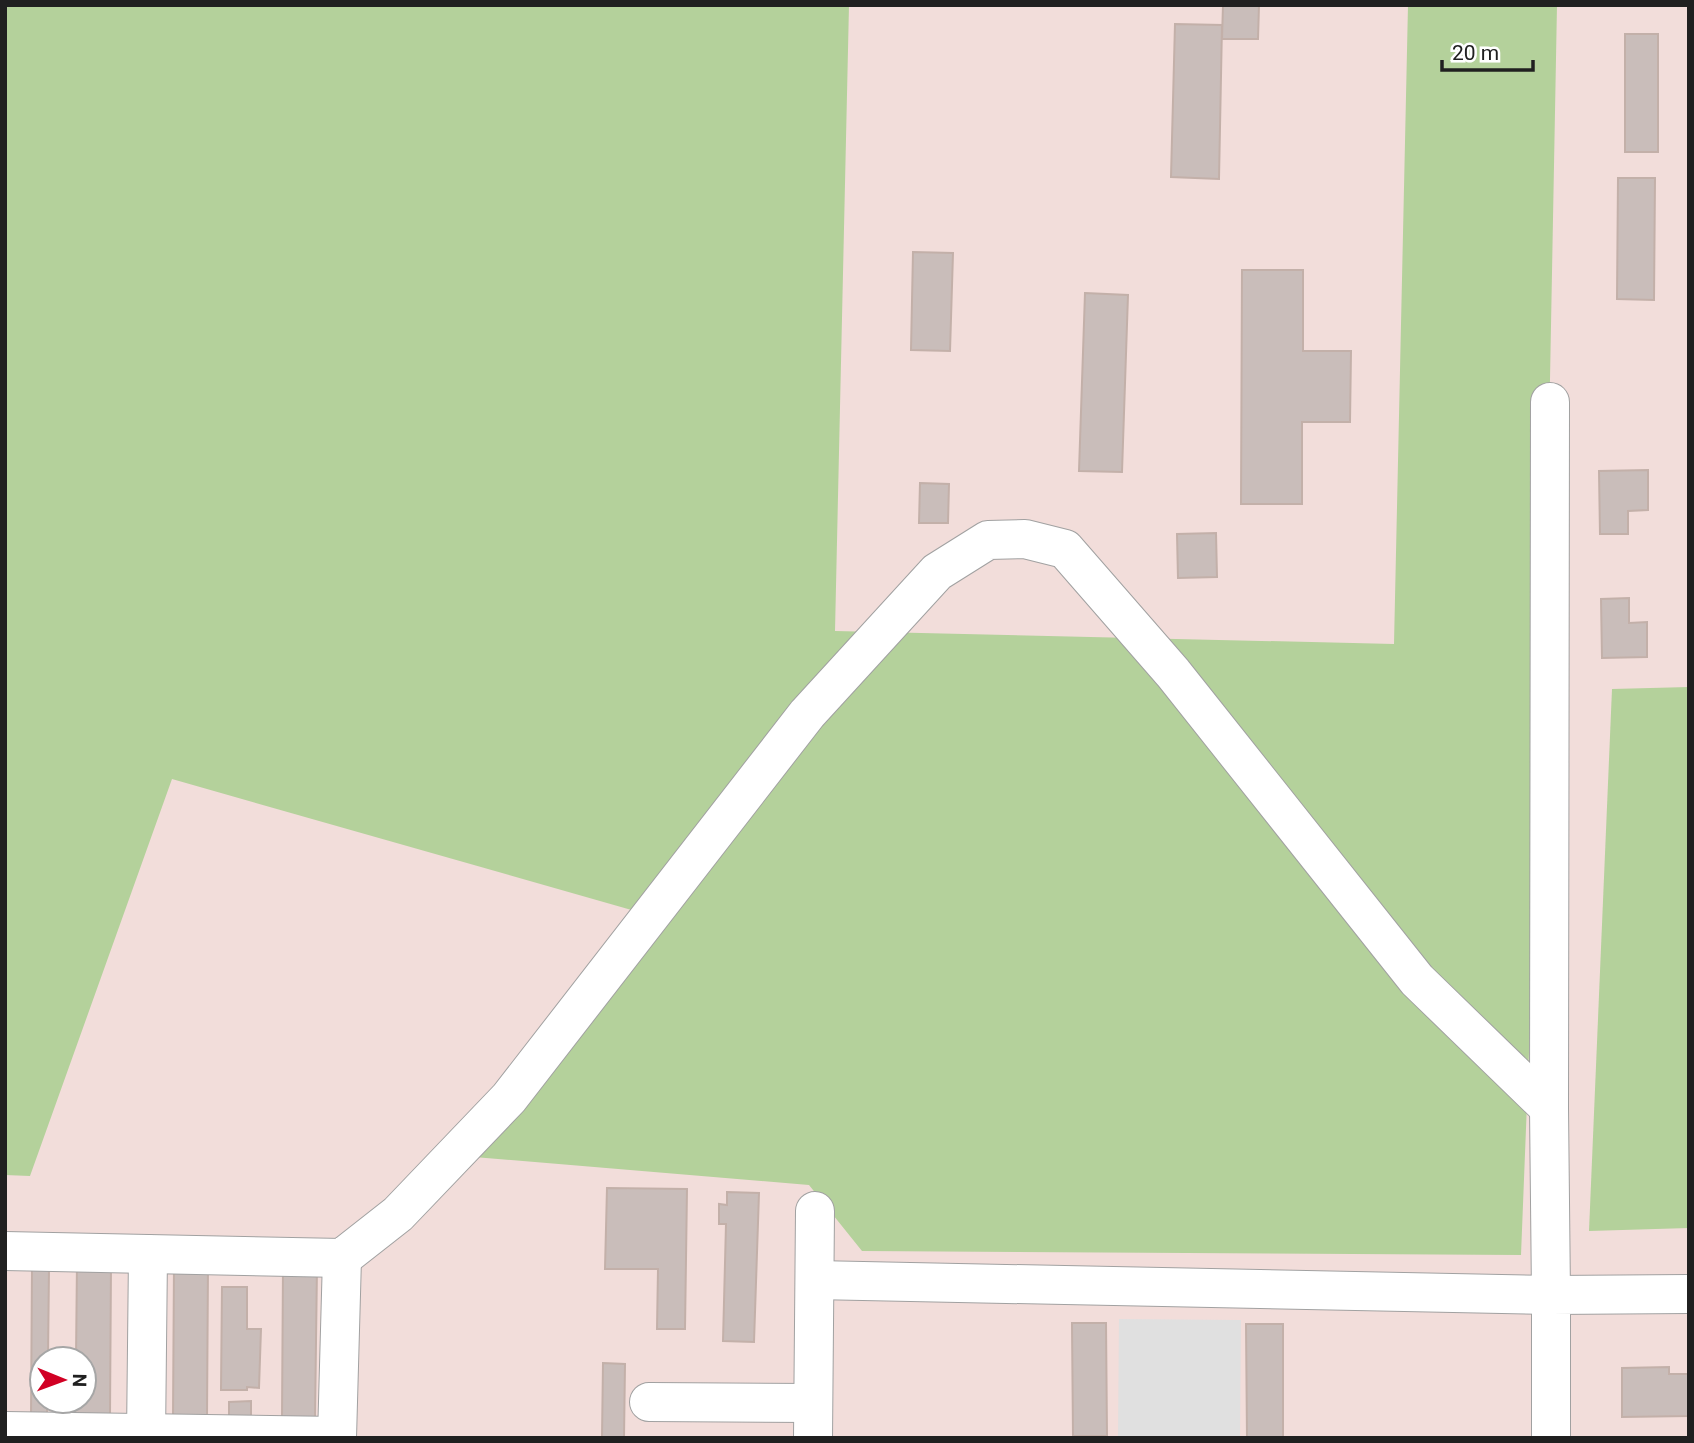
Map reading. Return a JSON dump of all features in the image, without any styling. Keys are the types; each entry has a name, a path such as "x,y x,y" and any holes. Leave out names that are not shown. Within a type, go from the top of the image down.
{"street":[{"path":"1550,402 1551,1438"},
{"path":"5,1251 342,1258 398,1214 509,1098 807,714 937,572 988,540 1025,539 1065,548 1173,673 1417,980 1549,1108"},
{"path":"649,1402 813,1420 815,1211"},
{"path":"146,1436 148,1254"},
{"path":"5,1431 146,1436 337,1437 342,1258"},
{"path":"815,1280 1551,1295 1689,1294"}],"shaded area":[{"path":"5,5 1689,5 1689,1438 5,1438"},
{"path":"1119,1319 1241,1320 1240,1438 1118,1437"}],"green space":[{"path":"5,5 849,5 835,631 1394,644 1408,5 1557,5 1545,647 1521,1255 862,1251 809,1185 474,1157 635,911 172,779 30,1176 5,1175"},
{"path":"1689,687 1689,1228 1589,1231 1612,689"}],"building":[{"path":"1223,5 1259,5 1258,39 1222,39"},
{"path":"1175,24 1222,25 1219,179 1171,177"},
{"path":"1625,34 1658,34 1658,152 1625,152"},
{"path":"1618,178 1655,178 1654,300 1617,299"},
{"path":"913,252 953,253 950,351 911,350"},
{"path":"1242,270 1303,270 1303,351 1351,351 1350,422 1302,422 1302,504 1241,504"},
{"path":"1085,293 1128,295 1122,472 1079,471"},
{"path":"1648,470 1648,510 1628,511 1628,534 1600,534 1599,471"},
{"path":"920,483 949,484 948,523 919,523"},
{"path":"1216,533 1217,577 1178,578 1177,534"},
{"path":"1629,598 1629,623 1647,622 1647,657 1602,658 1601,599"},
{"path":"607,1188 687,1189 685,1329 657,1329 658,1269 605,1269"},
{"path":"727,1192 759,1193 754,1342 723,1341 726,1224 719,1224 719,1204 727,1205"},
{"path":"77,1262 111,1263 110,1416 75,1416 98,1415 98,1345 76,1345"},
{"path":"174,1265 208,1265 207,1418 173,1418"},
{"path":"283,1266 317,1266 315,1419 282,1419"},
{"path":"32,1268 49,1268 48,1345 31,1345"},
{"path":"222,1287 247,1287 247,1329 261,1329 259,1388 221,1390"},
{"path":"1072,1323 1106,1323 1107,1436 1073,1436"},
{"path":"1246,1324 1283,1324 1283,1438 1247,1438"},
{"path":"603,1363 625,1364 624,1438 602,1438"},
{"path":"1669,1367 1669,1374 1689,1374 1689,1416 1622,1417 1622,1368"},
{"path":"251,1401 251,1428 229,1429 229,1402"},
{"path":"31,1415 47,1415 47,1417"}]}
